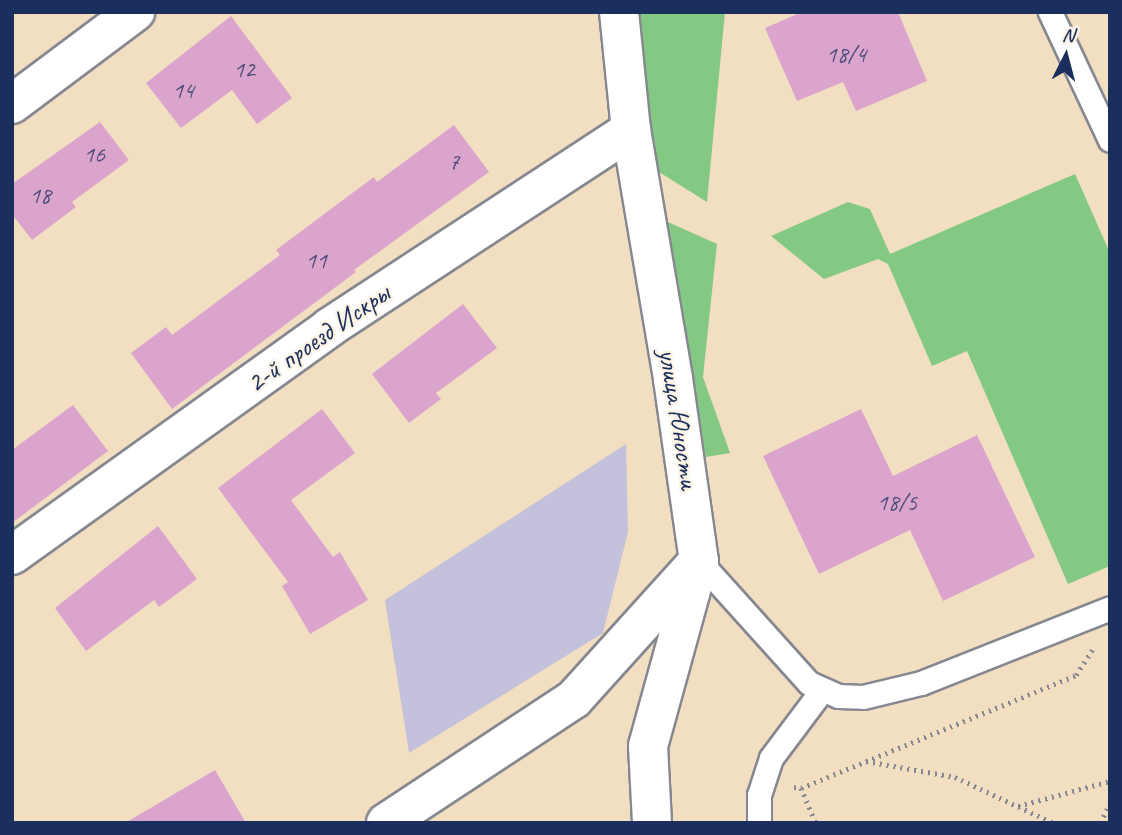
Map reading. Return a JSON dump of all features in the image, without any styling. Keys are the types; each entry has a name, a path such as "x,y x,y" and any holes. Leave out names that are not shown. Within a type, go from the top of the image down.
{"street":[{"path":"12,104 135,12"},
{"name":"улица Юности","path":"619,12 631,130 673,379 699,561 648,746 653,823"},
{"name":"2-й проезд Искры","path":"12,555 330,327 631,130"},
{"path":"386,823 574,699 699,561"}],"lane":[{"path":"1050,12 1110,140"},
{"path":"699,561 800,674 822,690 838,696 863,697 921,683 1110,608"},
{"path":"759,823 762,780 780,742 822,690"}],"path":[{"path":"762,780 801,788 1076,675 1097,643"},
{"path":"866,761 942,773 1053,823"},
{"path":"1017,807 1110,781"},
{"path":"801,788 816,823"},
{"path":"1100,823 1110,803"}],"shaded area":[{"path":"626,444 628,532 603,633 409,753 385,600"}],"green space":[{"path":"635,12 725,12 707,202 651,167"},
{"path":"1075,174 1110,253 1110,566 1068,584 967,351 932,366 888,264 878,259 824,279 771,236 848,202 870,209 890,254"},
{"path":"659,218 717,244 703,377 730,453 706,457"}],"building":[{"path":"802,12 898,12 927,81 856,111 843,82 797,101 765,28"},
{"path":"231,16 292,98 257,124 232,90 181,128 146,83"},
{"path":"100,122 129,160 72,202 76,207 32,240 12,214 12,184"},
{"path":"454,125 489,172 354,270 356,272 172,409 131,353 166,327 172,335 280,255 276,250 343,200 374,177 377,182"},
{"path":"463,304 497,348 436,393 441,399 409,423 372,374"},
{"path":"73,405 108,451 12,523 12,450"},
{"path":"322,409 355,453 291,500 333,557 340,552 368,600 310,634 282,586 288,582 218,488"},
{"path":"861,409 893,476 977,435 1035,557 943,601 910,530 819,574 763,456"},
{"path":"158,526 197,579 159,607 154,600 86,651 55,608"},
{"path":"215,770 246,823 125,823"}]}
